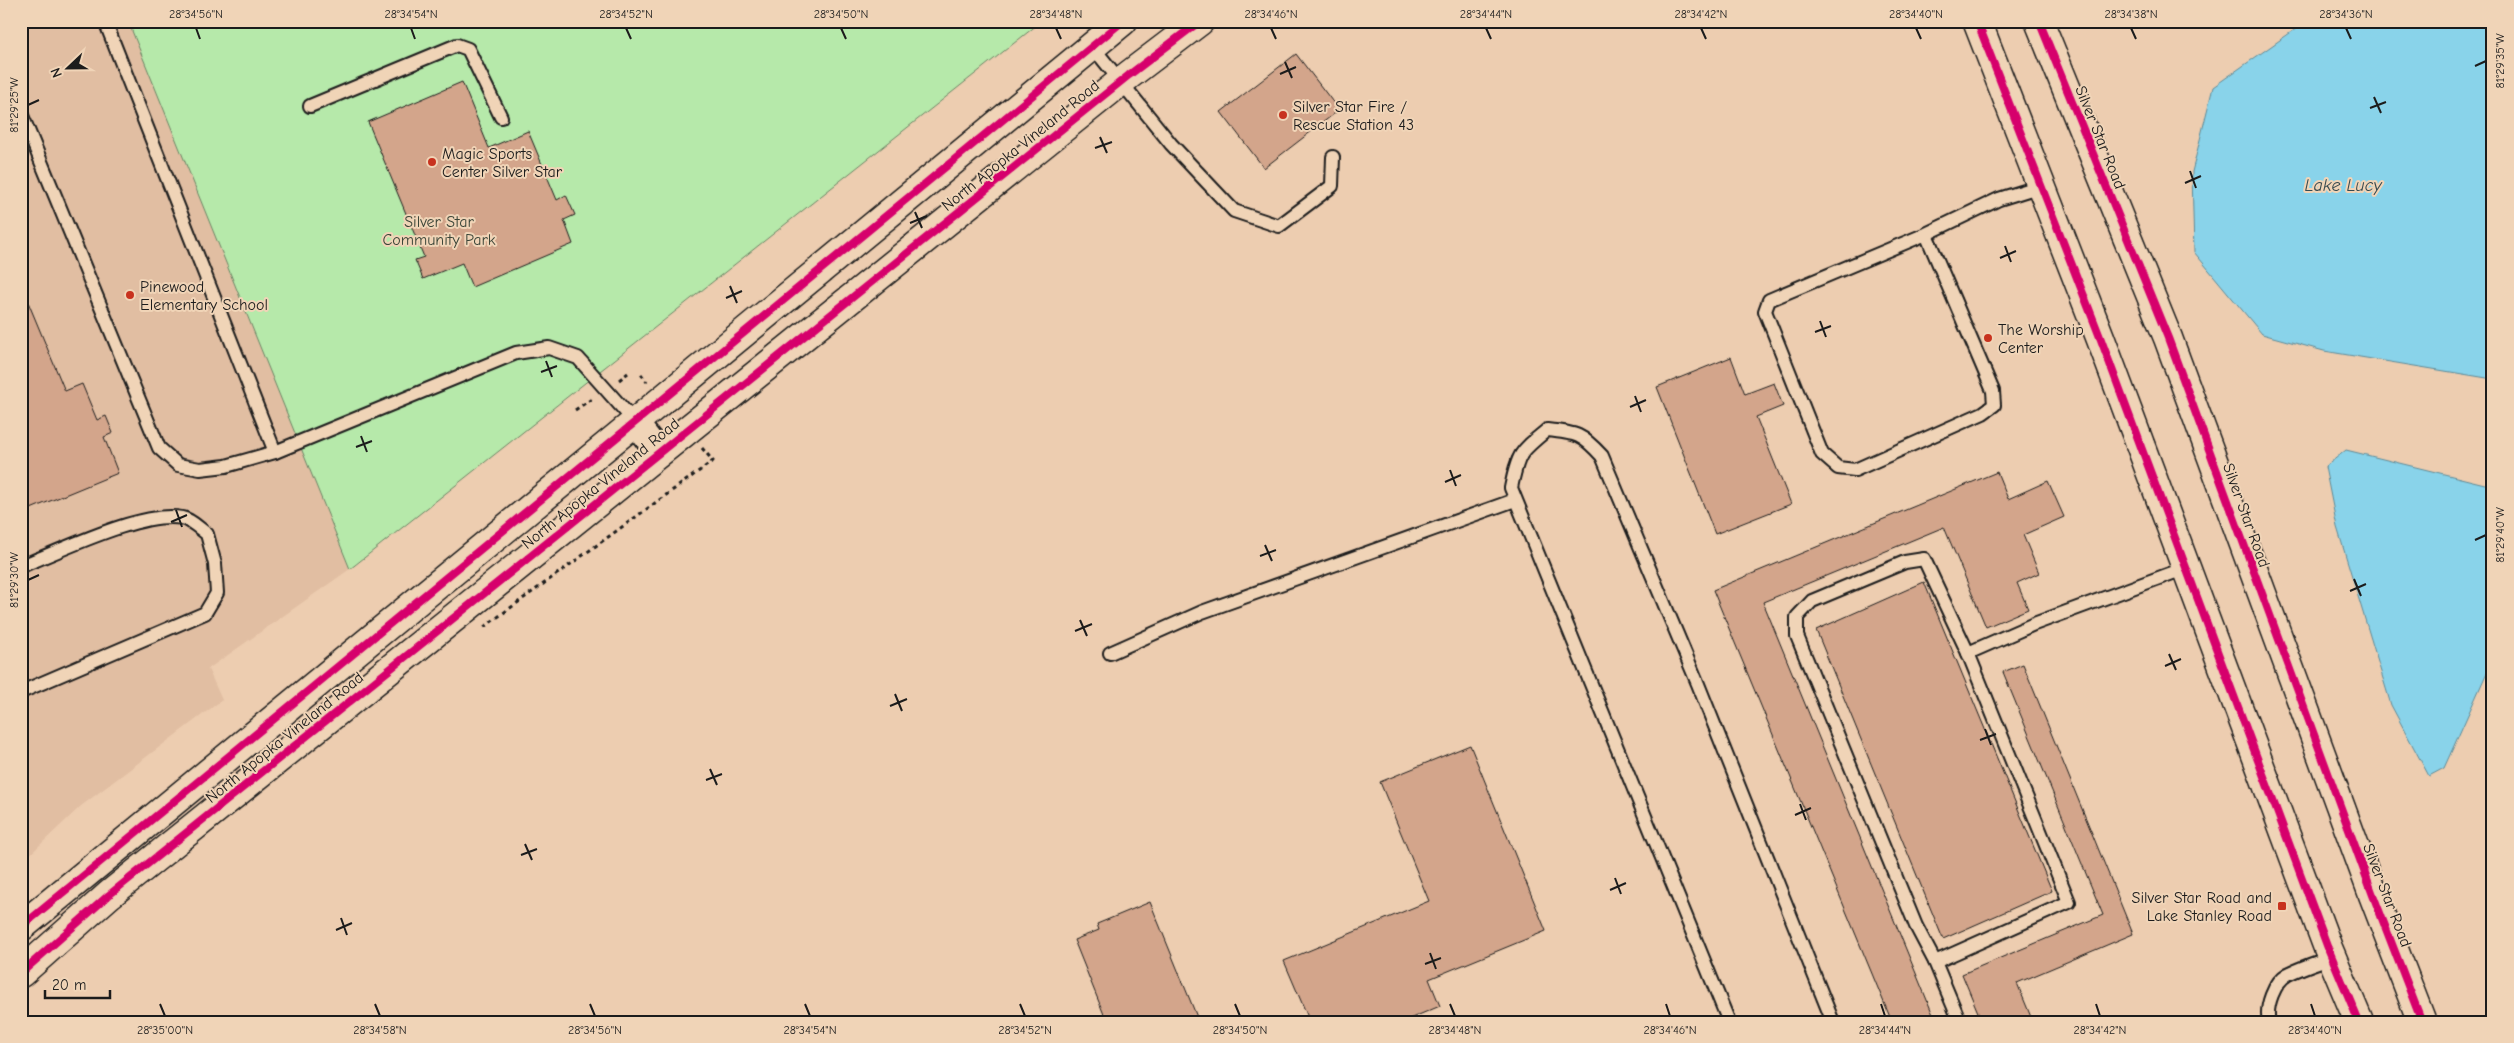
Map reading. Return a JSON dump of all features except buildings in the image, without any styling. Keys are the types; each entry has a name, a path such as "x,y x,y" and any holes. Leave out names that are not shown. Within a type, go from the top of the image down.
{"main road":[{"name":"North Apopka Vineland Road","path":"21,927 634,421 1123,21"},
{"name":"North Apopka Vineland Road","path":"21,973 109,895 1121,82 1200,21"},
{"path":"1977,21 2332,957 2359,1022"},
{"name":"Silver Star Road","path":"2040,21 2168,338 2372,895 2422,1022"}],"street":[{"path":"634,421 660,453"}],"lane":[{"path":"105,21 275,452"},
{"path":"310,106 457,45 468,49 501,117"},
{"path":"1092,46 1172,144 1234,212 1279,226 1332,186 1333,157"},
{"path":"21,113 159,448 178,465 200,469 226,466 275,452 516,354 549,348 578,358 634,421"},
{"path":"1926,234 1993,391 1994,405 1983,413 1855,470 1838,468 1822,454 1764,311 1769,300 1926,234 1999,199 2041,186"},
{"path":"1729,1022 1511,488 1516,465 1524,448 1547,430 1570,432 1587,439 1602,456 1732,767 1834,1022"},
{"path":"1110,653 1202,612 1516,500"},
{"path":"21,566 125,525 160,516 184,518 208,534 215,564 217,593 205,613 21,692"},
{"path":"1935,962 2069,902 1968,653 1924,559 1905,562 1812,601 1797,617 1797,636 1916,926 1935,962 1960,1022"},
{"path":"1968,653 2034,624 2186,568"},
{"path":"2268,1022 2267,1015 2271,996 2286,975 2332,957"}],"path":[{"path":"479,630 712,461 697,441"}],"shaded area":[{"name":"Pinewood Elementary School","path":"21,21 128,21 350,569 208,669 222,700 81,806 21,863"}],"green space":[{"name":"Silver Star Community Park","path":"128,21 1042,21 350,569"}],"water":[{"name":"Lake Lucy","path":"2307,21 2493,21 2493,379 2324,351 2262,334 2194,252 2192,172 2213,87"},
{"path":"2346,450 2493,486 2493,659 2444,768 2429,776 2391,705 2337,527 2325,467"}],"cycle path":[{"path":"21,927 1123,21"},
{"path":"21,973 109,895 1129,75 1200,21"},
{"path":"1977,21 2100,337 2328,948 2359,1022"},
{"path":"2039,21 2168,338 2373,895 2422,1022"}],"place":[{"name":"Silver Star Fire / Rescue Station 43","path":"1283,115"},
{"name":"Magic Sports Center Silver Star","path":"432,162"},
{"name":"Pinewood Elementary School","path":"130,295"},
{"name":"The Worship Center","path":"1988,338"},
{"name":"Silver Star Road and Lake Stanley Road","path":"2282,906"}]}
